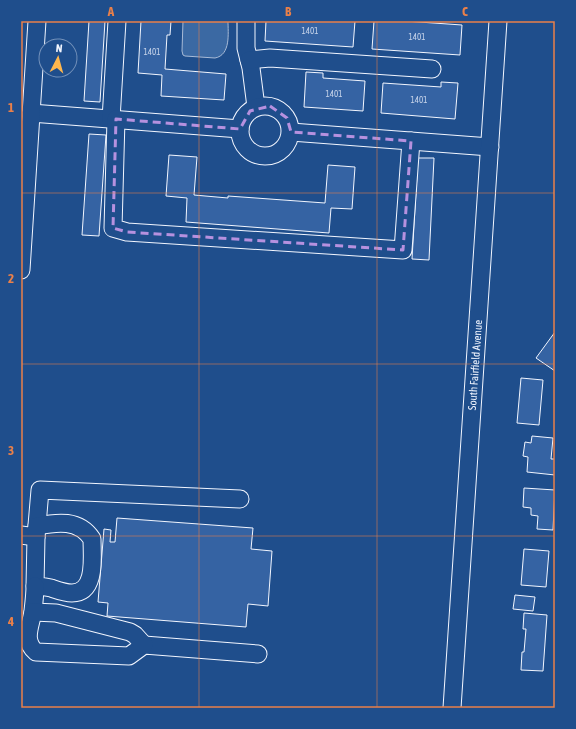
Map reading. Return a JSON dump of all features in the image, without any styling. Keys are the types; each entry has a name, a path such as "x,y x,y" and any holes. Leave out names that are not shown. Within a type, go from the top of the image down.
{"street":[{"path":"21,270 37,21"},
{"path":"117,21 113,119 112,228 127,232 403,250 411,141"},
{"path":"246,21 246,48 251,68 256,107"},
{"name":"South Fairfield Avenue","path":"452,708 498,21"},
{"path":"249,60 270,58 432,69"},
{"path":"270,106 277,108 288,118 291,132 289,139 286,145 275,154 268,156 254,153 248,149 241,136 240,129 245,116 256,107 270,106"},
{"path":"31,113 240,129"},
{"path":"291,132 490,148"},
{"path":"144,644 129,656 34,651 29,643 28,633 33,612 35,586 31,533 40,490 240,499"},
{"path":"31,533 51,523 66,523 82,528 90,535 92,539 91,575 87,586 82,590 71,593 35,586"},
{"path":"33,612 56,613 130,632 144,644 258,654"}],"highlighted area":[{"path":"270,106 287,118 291,132 411,141 403,250 127,232 113,228 116,119 240,129 250,111"}],"water":[{"path":"183,21 228,21 228,43 224,53 215,58 183,55"}],"building":[{"path":"89,21 105,21 100,102 84,101"},
{"path":"141,21 171,21 170,35 167,35 165,69 226,74 224,100 161,96 162,75 138,73"},
{"path":"266,21 355,21 353,47 265,41"},
{"path":"374,21 405,21 462,25 460,55 372,49"},
{"path":"306,72 323,73 323,78 365,81 363,111 304,107"},
{"path":"441,82 458,83 455,119 381,113 383,83 441,87"},
{"path":"89,134 106,135 99,236 82,235"},
{"path":"169,155 197,157 194,195 228,198 228,196 325,203 328,165 355,167 352,209 331,208 329,233 186,222 187,198 166,196"},
{"path":"418,158 434,158 429,260 412,259"},
{"path":"555,332 555,371 536,358"},
{"path":"521,378 543,380 539,425 517,423"},
{"path":"532,436 553,438 551,459 555,459 555,475 527,472 528,457 523,456 525,442 531,443"},
{"path":"524,488 555,490 553,530 537,529 538,516 531,515 531,508 523,507"},
{"path":"117,518 253,528 251,549 272,551 268,606 248,604 246,627 107,616 108,603 98,602 104,529 111,530 110,542 115,542"},
{"path":"524,549 549,551 546,587 521,585"},
{"path":"515,595 535,597 533,611 513,609"},
{"path":"524,613 547,615 543,671 521,670 526,629 523,629"}]}
